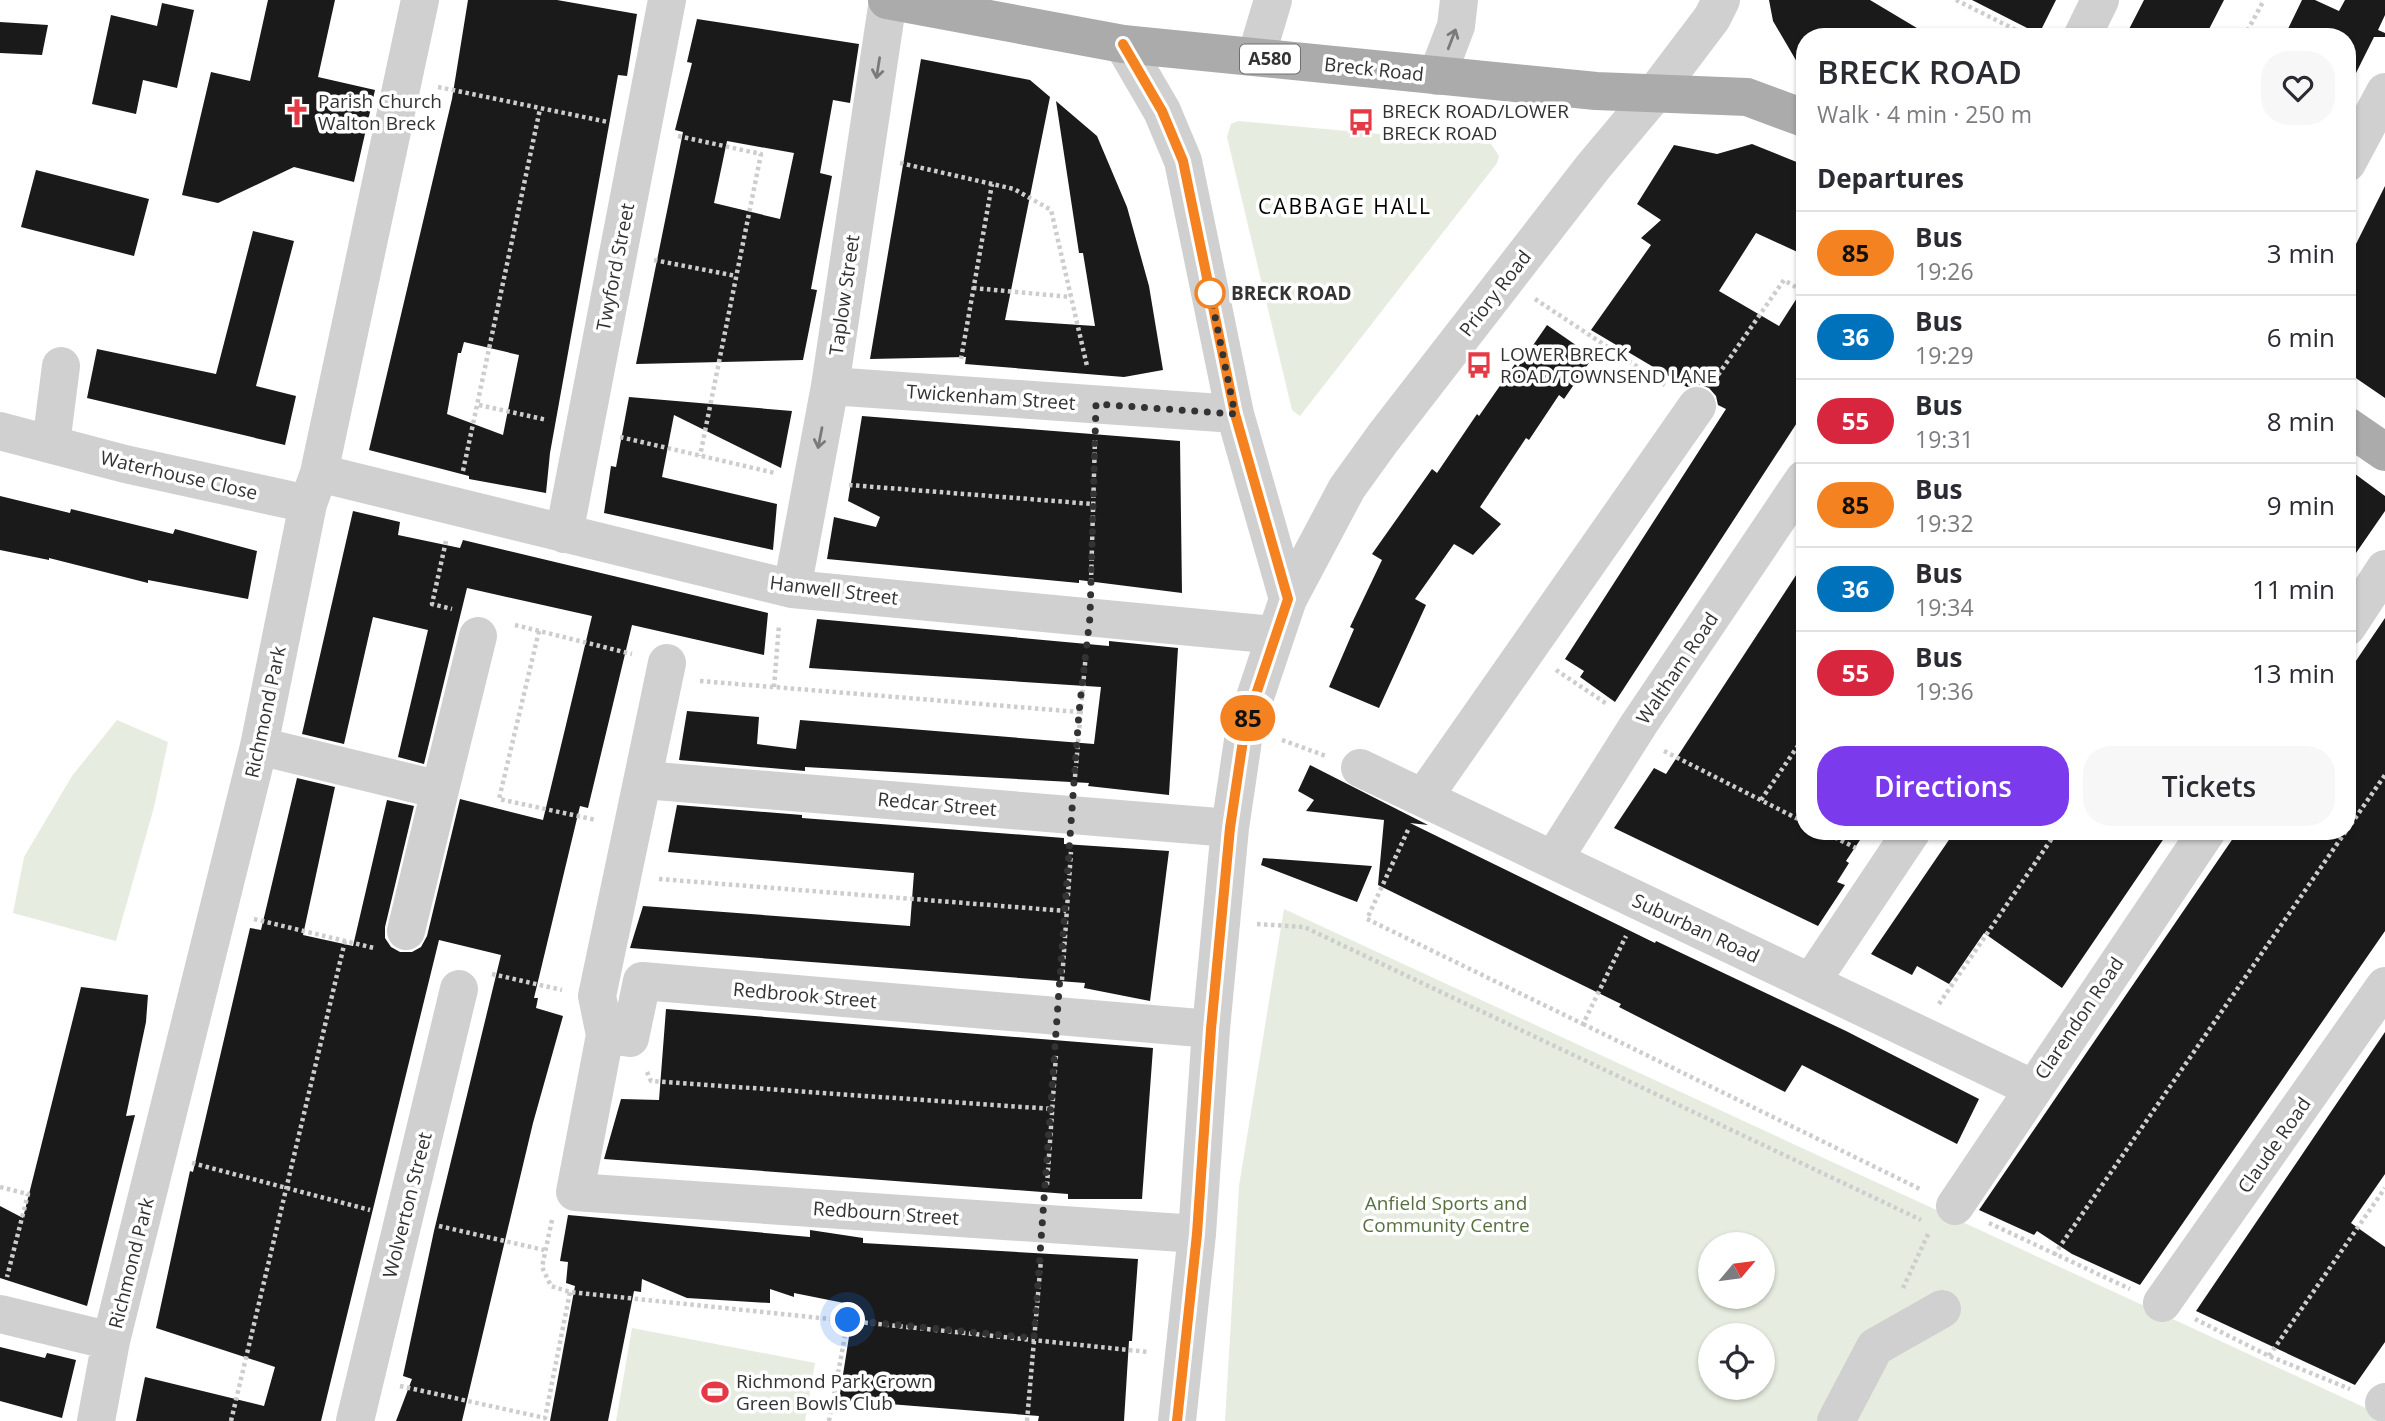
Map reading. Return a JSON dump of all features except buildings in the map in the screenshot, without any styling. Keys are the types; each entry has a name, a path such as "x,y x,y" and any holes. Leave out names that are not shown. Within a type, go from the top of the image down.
{"main road":[{"name":"Breck Road","path":"887,0 988,9 1123,44 1596,91 1656,92"},
{"name":"A580","path":"1656,92 1747,97 1796,115"},
{"path":"2356,432 2385,452"}],"street":[{"name":"Richmond Park","path":"96,1421 111,1341 259,746 420,0"},
{"name":"Twyford Street","path":"564,534 667,0"},
{"name":"Taplow Street","path":"787,587 830,386 887,0"},
{"path":"1256,57 1273,0"},
{"path":"1437,76 1457,26 1459,0"},
{"name":"Priory Road","path":"1177,1421 1197,1234 1211,1029 1230,828 1245,727 1288,599 1347,488 1593,166 1656,92 1712,18 1721,0"},
{"path":"2086,28 2100,0"},
{"path":"1123,44 1162,111 1183,161 1235,414 1288,599"},
{"path":"2356,146 2385,92"},
{"path":"51,444 61,366"},
{"name":"Twickenham Street","path":"830,386 1235,414"},
{"path":"1423,798 1697,406"},
{"name":"Waterhouse Close","path":"0,431 51,444 314,488"},
{"name":"Hanwell Street","path":"314,488 454,506 787,587 1275,635"},
{"name":"Waltham Road","path":"1553,860 1636,729 1796,491"},
{"path":"2356,613 2385,569"},
{"path":"396,941 440,790 483,624"},
{"path":"617,1036 597,996 665,670"},
{"path":"259,746 440,790"},
{"name":"Suburban Road","path":"1360,768 2032,1087"},
{"name":"Redcar Street","path":"644,780 1230,828"},
{"path":"1811,982 1906,840"},
{"name":"Clarendon Road","path":"1955,1206 2032,1087 2201,840"},
{"name":"Wolverton Street","path":"355,1421 404,1219 474,981"},
{"name":"Redbrook Street","path":"575,1192 617,1036 642,981 1211,1029"},
{"name":"Claude Road","path":"2162,1303 2385,986"},
{"name":"Redbourn Street","path":"575,1192 1197,1234"},
{"path":"3,1297 111,1341"},
{"path":"1836,1421 1875,1347 1942,1309"}],"path":[{"path":"1956,0 2012,28"},
{"path":"2249,28 2264,0"},
{"path":"540,109 479,405 432,604 483,624 539,631 665,670 774,687 1079,712"},
{"path":"864,154 1014,189 1051,210 1096,404 1090,617 1079,712 1044,1223 1027,1421"},
{"path":"954,394 992,184"},
{"path":"618,254 736,275"},
{"path":"1505,279 1697,406 1784,280 1796,287"},
{"path":"974,288 1071,297"},
{"path":"774,687 787,587"},
{"path":"539,631 499,799 632,828"},
{"path":"1526,651 1636,729 1796,818"},
{"path":"1245,727 1360,768"},
{"path":"1761,800 1796,749"},
{"path":"2356,817 2385,775"},
{"path":"1423,798 1367,919 1583,1024 1643,902"},
{"path":"1919,1034 2051,840"},
{"path":"2054,1255 2340,840"},
{"path":"620,881 1066,911"},
{"path":"218,915 242,917 345,941 396,941"},
{"path":"1222,921 1304,927 1932,1225 1875,1347"},
{"path":"231,1421 345,941"},
{"path":"474,981 597,996"},
{"path":"617,1036 651,1081 1052,1109"},
{"path":"158,1154 404,1219 544,1250"},
{"path":"0,1187 28,1194 3,1297"},
{"path":"2269,1356 2385,1188"},
{"path":"575,1192 556,1204 542,1267 551,1286 570,1292 1034,1338 1184,1356"},
{"path":"365,1378 545,1420 570,1292"},
{"path":"829,1421 848,1320"}],"green space":[{"path":"1238,121 1491,144 1499,156 1497,163 1300,416 1292,410 1227,137 1231,124"},
{"path":"117,720 168,742 154,807 116,941 13,913 24,857 72,776"},
{"name":"Anfield Sports and Community Centre","path":"1284,909 2385,1417 2385,1421 1225,1421 1239,1186"},
{"name":"Richmond Park Crown Green Bowls Club","path":"632,1328 815,1363 805,1421 616,1421"}],"bus line":[{"name":"85","path":"1123,44 1162,111 1183,161 1235,414 1288,599 1245,727 1230,828 1211,1029 1197,1234 1177,1421"}],"place":[{"name":"Parish Church Walton Breck","path":"297,112"},
{"name":"BRECK ROAD/LOWER BRECK ROAD","path":"1361,122"},
{"name":"BRECK ROAD","path":"1210,293"},
{"name":"LOWER BRECK ROAD/TOWNSEND LANE","path":"1479,365"},
{"name":"Richmond Park Crown Green Bowls Club","path":"715,1392"}],"district":[{"name":"CABBAGE HALL","path":"1345,207"}],"route":[{"path":"848,1320 1034,1338 1079,712 1090,617 1096,404 1235,414 1209,287 1210,293"}]}
